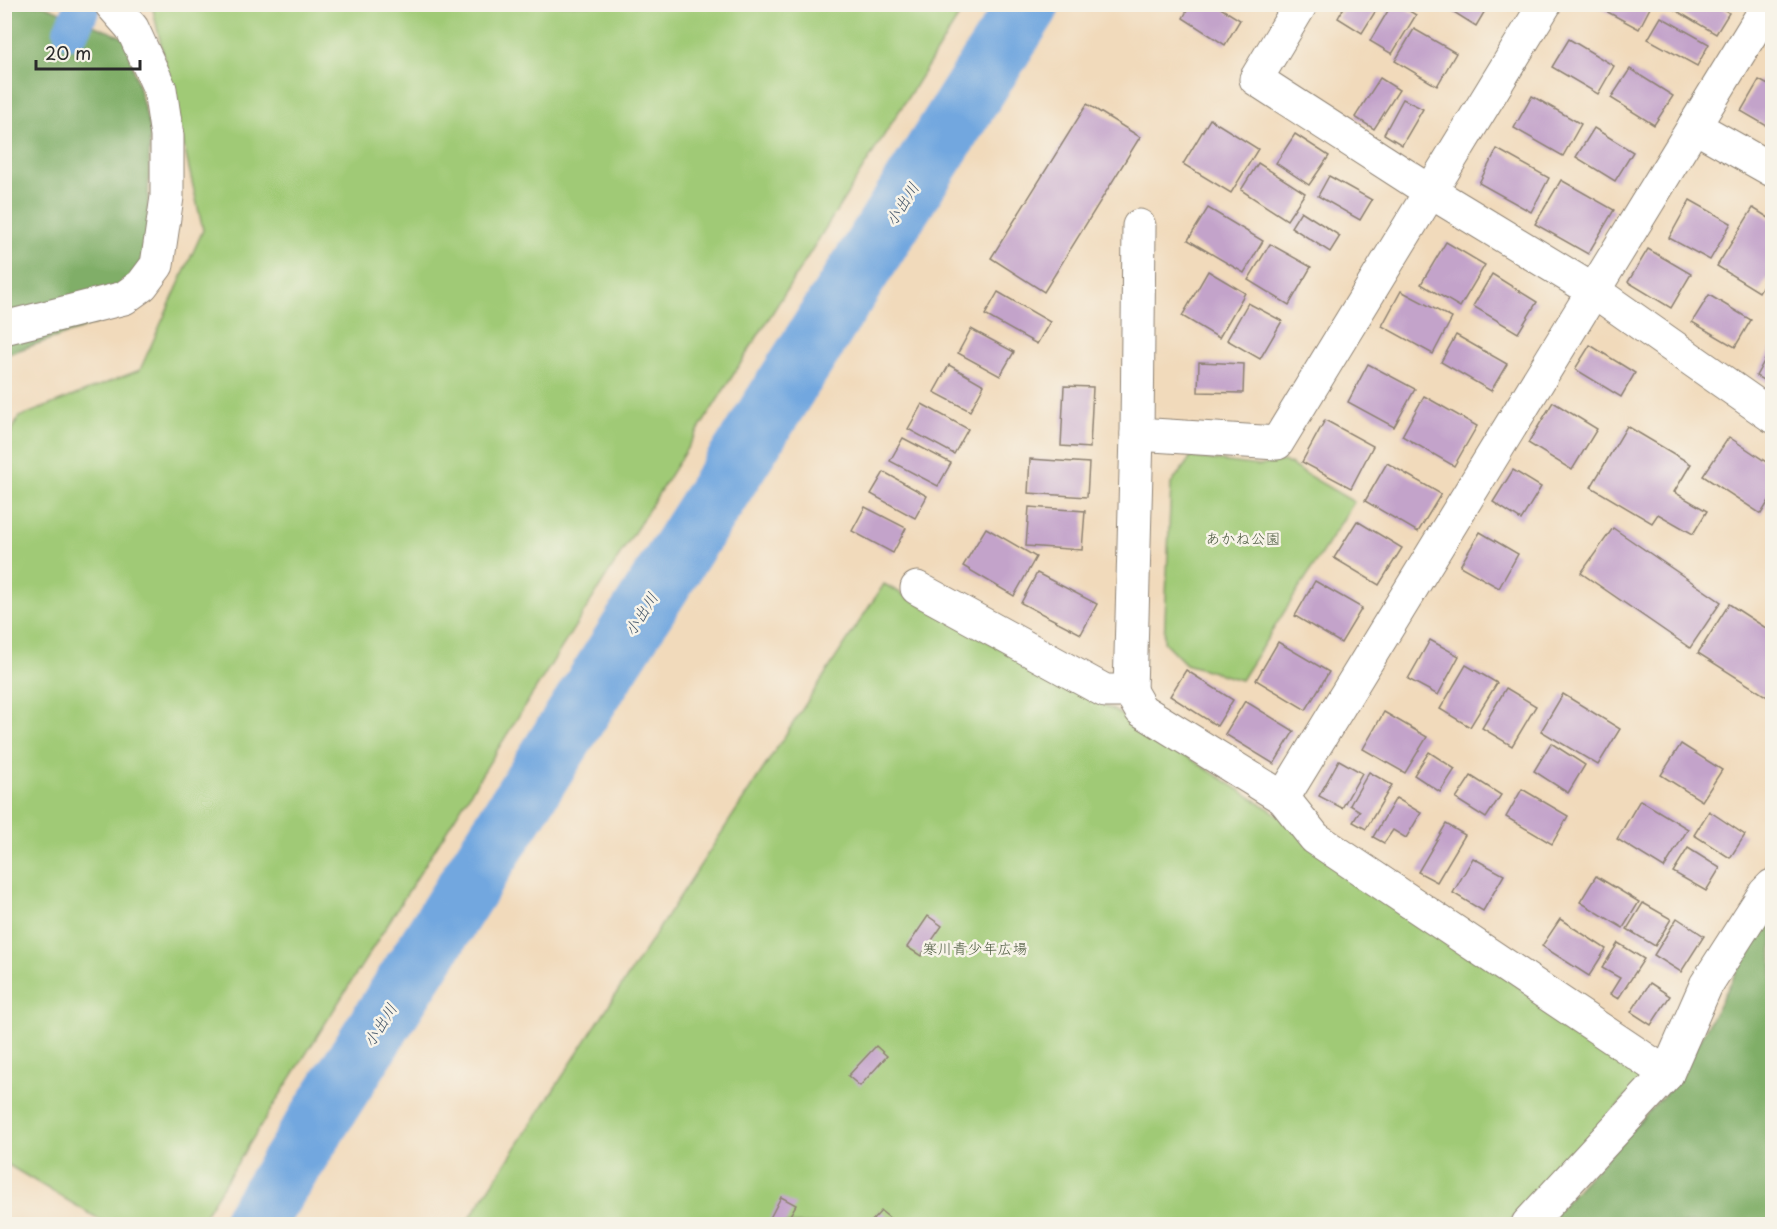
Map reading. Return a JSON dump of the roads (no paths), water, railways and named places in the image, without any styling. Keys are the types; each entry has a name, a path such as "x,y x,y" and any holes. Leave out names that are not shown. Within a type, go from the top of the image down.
{"street":[{"path":"4,328 124,298 141,285 157,265 167,197 167,136 160,89 132,28 111,4"},
{"path":"1301,4 1256,79 1431,192 1593,291 1773,416"},
{"path":"1137,434 1276,443 1545,4"},
{"path":"1283,798 1769,4"},
{"path":"1694,126 1773,170"},
{"path":"1139,226 1137,434 1130,691 1141,710 1283,798 1315,838 1667,1074"},
{"path":"917,588 1105,691 1130,691"},
{"path":"1528,1224 1667,1074 1706,985 1765,894 1773,886"}],"waterway":[{"path":"71,31 84,4"},
{"name":"小出川","path":"253,1224 1029,4"}],"park label":[{"name":"あかね公園","path":"1243,539"},
{"name":"寒川青少年広場","path":"975,949"}]}
